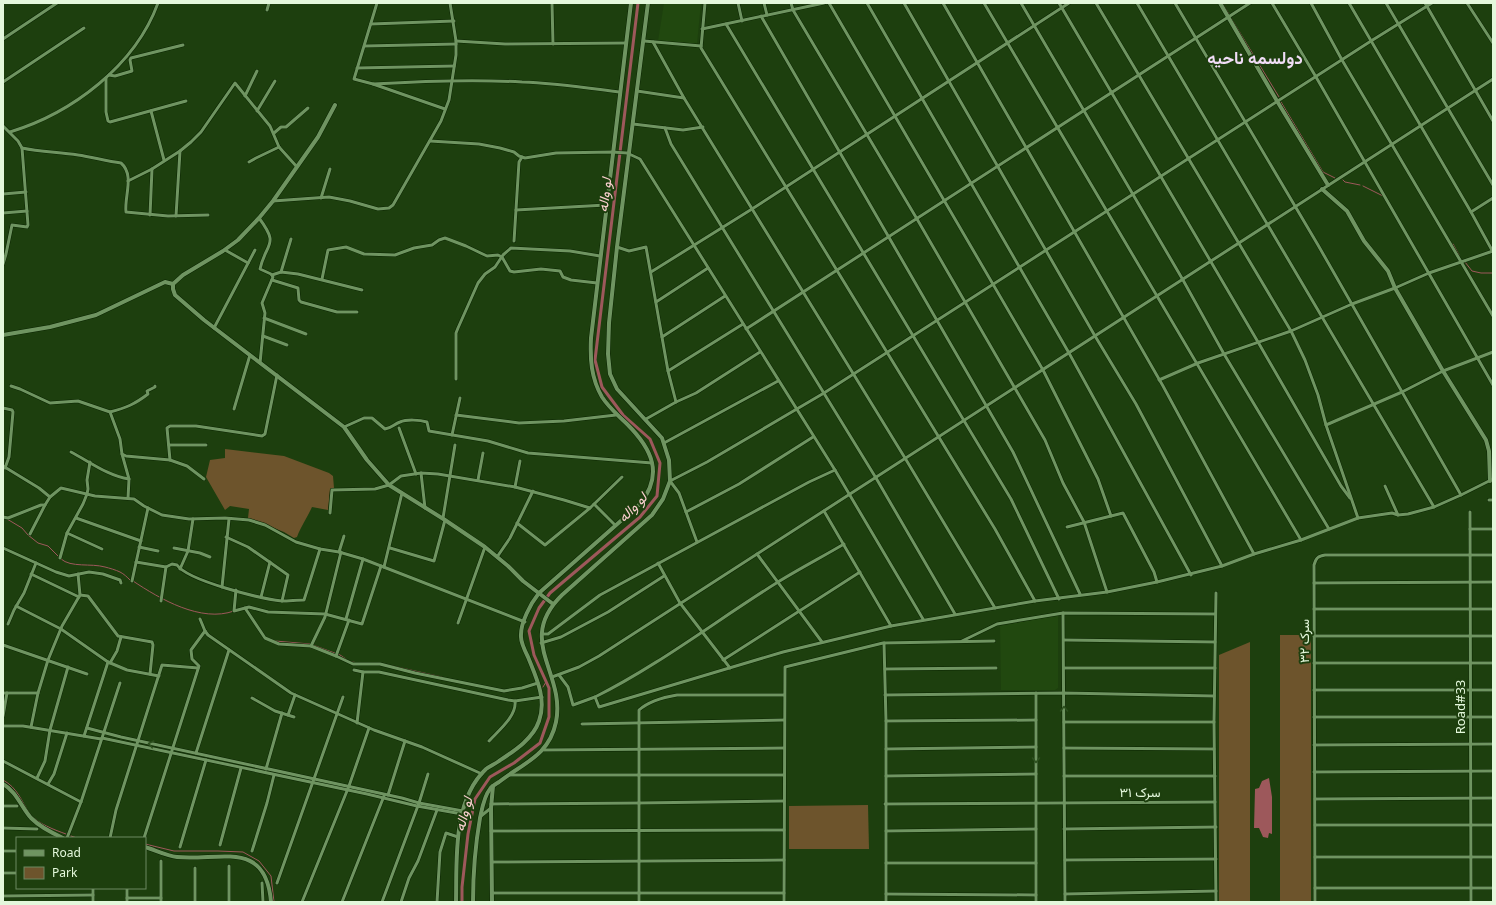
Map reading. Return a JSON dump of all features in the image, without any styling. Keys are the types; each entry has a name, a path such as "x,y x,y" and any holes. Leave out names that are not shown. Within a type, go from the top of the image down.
{"street":[{"path":"3,39 57,3"},
{"path":"10,132 44,119 65,108 106,78 125,59 141,36 158,3"},
{"path":"267,10 269,3"},
{"path":"377,3 354,79 446,109"},
{"path":"273,201 329,197 378,209 390,208 441,121 449,100 456,43 454,21 450,3"},
{"path":"552,3 553,44"},
{"path":"456,902 458,837 463,812 473,786 486,769 518,748 533,734 540,720 542,697 538,683 524,650 521,637 530,604 615,525 640,504 647,495 654,472 648,451 628,425 616,415 602,397 594,379 590,361 600,256 614,152 619,92 631,3"},
{"path":"473,902 474,851 483,806 489,790 544,750 556,724 558,704 552,677 541,643 546,616 552,603 652,515 663,499 670,480 669,460 664,443 658,432 617,389 609,369 608,340 617,247 648,3"},
{"path":"705,3 701,48 995,529 1035,601"},
{"path":"738,3 742,20"},
{"path":"764,3 767,15"},
{"path":"791,3 793,10 917,219 1045,440 1063,483 1084,522 1107,592"},
{"path":"702,29 822,3"},
{"path":"829,3 1043,370 1098,479 1111,516"},
{"path":"867,3 1069,353 1191,574"},
{"path":"904,3 1095,336 1136,404 1222,566"},
{"path":"943,3 1159,380 1254,554"},
{"path":"984,3 1198,363 1301,540"},
{"path":"1021,3 1183,280 1224,354 1329,529"},
{"path":"1059,3 1341,486 1352,501"},
{"path":"651,272 695,246 1069,3"},
{"path":"1096,3 1291,331 1305,360 1318,395 1326,425 1358,518"},
{"path":"1136,3 1434,506"},
{"path":"1175,3 1352,304 1461,495"},
{"path":"1220,3 1328,185"},
{"path":"746,329 1250,3"},
{"path":"1272,3 1366,162 1493,385"},
{"path":"1311,3 1342,60 1393,144 1493,316"},
{"path":"1159,380 1198,363 1291,331 1352,304 1395,288 1429,273 1493,251 1348,3"},
{"path":"1386,3 1493,185"},
{"path":"670,480 708,462 789,413 796,411 854,375 1188,158 1398,24 1426,4 1432,3"},
{"path":"1467,3 1493,43"},
{"path":"1426,4 1493,121"},
{"path":"761,16 1013,452 1080,594"},
{"path":"371,24 454,21"},
{"path":"726,24 1015,506 1060,599"},
{"path":"3,82 84,28"},
{"path":"644,41 701,46"},
{"path":"653,42 684,98 905,458 995,608"},
{"path":"365,46 456,43 626,43"},
{"path":"109,75 115,76 132,70 131,58 183,45"},
{"path":"357,68 454,66"},
{"path":"245,96 257,71"},
{"path":"106,78 105,100 108,121 112,122 186,100"},
{"path":"552,677 599,656 1493,79"},
{"path":"373,84 452,80 544,83 619,92"},
{"path":"257,111 275,81"},
{"path":"128,181 152,169 191,142 201,132 234,84 237,84 270,126 279,148 297,166"},
{"path":"637,91 684,98"},
{"path":"173,284 183,275 238,240 259,218 273,201 318,137 335,105"},
{"path":"274,133 281,127 286,127 308,108"},
{"path":"151,110 164,160"},
{"path":"633,124 683,130 703,127"},
{"path":"3,126 18,141 22,148 28,211 28,226 12,225 3,264"},
{"path":"666,128 671,144 876,478 955,614"},
{"path":"430,141 479,144 514,152 525,158 556,153 614,152 628,154 640,159 796,411 850,494 923,619"},
{"path":"22,148 43,152 78,155 120,163 123,165 128,181 126,212 176,216 208,215"},
{"path":"249,162 279,148"},
{"path":"176,216 180,151"},
{"path":"514,241 518,162 522,157"},
{"path":"150,215 152,169"},
{"path":"321,198 330,169"},
{"path":"595,697 599,707 783,652 923,619 1035,601 1060,599 1080,594 1107,592 1158,582 1222,566 1254,554 1301,540 1358,518 1392,513 1398,515 1408,514 1434,506 1461,495 1491,480 1488,445 1395,288 1388,271 1364,241 1347,211 1322,189"},
{"path":"3,194 26,192"},
{"path":"1471,212 1493,198"},
{"path":"516,210 606,205"},
{"path":"3,213 28,211"},
{"path":"259,218 268,230 271,239 260,269 272,275 281,272 322,279 362,290"},
{"path":"322,279 328,250 346,247 364,254 396,255 414,248 432,245 445,238 487,256 498,255 502,257 510,271 552,269 560,271 562,277 571,280 597,283"},
{"path":"281,272 291,239"},
{"path":"617,247 629,251 646,247 668,371 676,402"},
{"path":"456,379 456,333 458,328 478,283 485,274 495,267 502,257 512,248 570,251 600,256"},
{"path":"224,250 248,263"},
{"path":"214,328 255,250"},
{"path":"656,302 708,268"},
{"path":"260,363 265,313 262,303 272,280 272,275"},
{"path":"272,280 298,288 299,300 301,302 337,312 356,312"},
{"path":"3,335 50,327 96,315 166,282 173,284"},
{"path":"173,284 175,295 214,328 344,427 367,460 389,485 444,519 485,547 523,581 552,603"},
{"path":"662,337 725,296"},
{"path":"264,318 306,334"},
{"path":"668,371 743,324"},
{"path":"263,336 287,345"},
{"path":"646,419 676,402 696,393 760,352"},
{"path":"1326,425 1402,392 1443,371 1493,352"},
{"path":"234,409 250,355"},
{"path":"170,460 167,428 170,426 196,426 262,436 265,434 277,375"},
{"path":"664,443 778,381"},
{"path":"11,386 50,403 78,401 110,412 127,408 138,402 148,394 147,391 155,386"},
{"path":"452,435 460,398"},
{"path":"3,408 12,410 13,412 9,457 4,467 39,488 50,497"},
{"path":"110,412 120,439 122,454 129,479 128,498"},
{"path":"456,415 519,423 564,421 616,415"},
{"path":"344,427 364,418 372,418 385,429 390,428 400,422 422,421 427,422 429,431 488,441 528,453 652,463"},
{"path":"399,428 416,474"},
{"path":"686,512 739,484 813,437"},
{"path":"168,446 206,445"},
{"path":"390,548 434,561 444,519 455,445"},
{"path":"71,452 107,473 129,479"},
{"path":"478,480 483,452"},
{"path":"122,454 126,456 170,460 188,466 204,479"},
{"path":"515,487 520,461"},
{"path":"60,558 67,533 84,504 88,489 87,480 90,462"},
{"path":"542,634 548,634 600,596 658,563 809,482 835,470"},
{"path":"330,513 332,490 375,489 389,485 401,476 416,474 438,474 515,487 590,508"},
{"path":"421,474 425,508"},
{"path":"517,523 545,545 590,508 622,477"},
{"path":"670,480 679,493 697,542"},
{"path":"1385,486 1398,515"},
{"path":"30,534 50,497 61,488 95,496 134,499 162,515 193,519 249,520 265,525 296,542 363,559 524,622"},
{"path":"497,557 510,538 533,491"},
{"path":"236,590 234,611 249,607 268,612 325,614 362,624 390,548 402,493"},
{"path":"594,504 615,525"},
{"path":"3,517 8,518 45,505"},
{"path":"132,581 148,508"},
{"path":"824,511 891,626"},
{"name":"Road#33","path":"1470,512 1471,902"},
{"path":"1067,527 1123,513 1158,582"},
{"path":"76,518 141,541"},
{"path":"180,570 188,551 193,519"},
{"path":"222,587 229,519"},
{"path":"1470,529 1493,529"},
{"path":"67,533 102,549"},
{"path":"311,646 322,625 344,536"},
{"path":"226,537 248,547 288,574 282,601"},
{"path":"559,675 568,687 573,705 595,697 614,688 703,632 778,582 844,544"},
{"path":"139,547 158,551"},
{"path":"458,623 485,547"},
{"path":"3,548 56,572 69,576 89,572 103,574 120,580 121,583"},
{"path":"174,548 210,557"},
{"path":"136,562 166,567 172,564 177,566 180,570 201,580 261,597 282,601 304,600 320,549"},
{"path":"756,554 822,642"},
{"name":"سرک ۳۲","path":"1315,902 1314,565 1316,559 1320,556 1493,555"},
{"path":"336,656 348,620 363,559"},
{"path":"261,597 270,562"},
{"path":"8,624 24,593 36,563"},
{"path":"658,563 680,603 730,668"},
{"path":"161,601 166,567"},
{"path":"723,660 860,572"},
{"path":"31,574 79,596 88,596 118,636 152,642 150,674"},
{"path":"31,727 38,693 48,660 60,630 79,596 78,574"},
{"path":"541,643 561,637 608,612 664,576"},
{"path":"1314,583 1493,582"},
{"path":"1216,593 1214,696 1216,902"},
{"path":"16,606 60,630 109,662 127,670 159,676"},
{"path":"245,608 265,638 279,644 311,646 352,664 380,664 415,673 504,691 522,688 538,683"},
{"path":"1314,609 1493,609"},
{"path":"960,642 997,624 1064,613 1216,614"},
{"path":"1064,613 1065,902"},
{"path":"200,619 205,631 229,650 295,695 357,723 422,747 482,774"},
{"path":"144,837 199,666 192,659 191,650 205,631"},
{"path":"1314,636 1493,636"},
{"path":"84,736 109,662 117,651 121,637"},
{"path":"1064,640 1215,642"},
{"path":"784,902 784,669 786,666 884,643 994,642"},
{"path":"884,643 886,721 886,902"},
{"path":"3,645 87,674"},
{"path":"196,753 229,650"},
{"path":"1314,663 1493,663"},
{"path":"110,837 116,810 162,665 198,668"},
{"path":"37,778 45,761 50,730 68,667"},
{"path":"885,669 996,668"},
{"path":"1064,668 1215,668"},
{"path":"354,670 363,672 379,672 515,701 542,697"},
{"path":"357,723 363,672"},
{"path":"67,837 81,802 120,683"},
{"path":"1314,690 1493,690"},
{"path":"3,716 5,693 38,693"},
{"path":"1036,693 1036,902"},
{"path":"885,695 1064,693 1214,696"},
{"path":"288,715 295,695"},
{"path":"639,902 639,710 642,707 670,696 677,695 784,695"},
{"path":"252,698 275,711 294,717"},
{"path":"277,883 343,698"},
{"path":"489,741 511,715 516,704 515,701"},
{"path":"266,768 282,714"},
{"path":"1314,717 1493,717"},
{"path":"582,724 784,720"},
{"path":"886,721 1036,720"},
{"path":"1064,722 1214,722"},
{"path":"3,726 23,726 101,738 274,775 348,788 437,810 463,812"},
{"path":"87,728 138,741 266,768 313,781"},
{"path":"302,902 348,788 369,728"},
{"path":"48,784 54,774 67,733"},
{"path":"342,902 385,796 405,741"},
{"path":"1314,745 1493,744"},
{"path":"886,749 1036,747"},
{"path":"544,750 784,748"},
{"path":"1064,748 1214,749"},
{"path":"180,847 206,760"},
{"path":"3,761 81,802"},
{"path":"220,845 242,768"},
{"path":"1314,772 1493,771"},
{"path":"382,902 428,774"},
{"path":"886,776 1036,774"},
{"path":"252,851 274,775"},
{"path":"508,775 784,775"},
{"path":"1064,776 1215,776"},
{"path":"3,784 21,802 31,817 50,832 61,837"},
{"path":"492,902 493,786"},
{"path":"1314,798 1493,798"},
{"path":"481,816 493,805 784,801"},
{"name":"سرک ۳۱","path":"885,804 1215,802"},
{"path":"418,805 463,812"},
{"path":"3,806 17,806"},
{"path":"401,902 409,878 418,861 437,810"},
{"path":"1315,825 1493,825"},
{"path":"1064,829 1216,827"},
{"path":"3,828 37,829"},
{"path":"886,831 1036,829"},
{"path":"492,831 784,830"},
{"path":"437,902 440,852 446,833 458,837"},
{"path":"146,847 176,857 230,856 252,861 265,874 271,902"},
{"path":"3,851 16,851"},
{"path":"1315,857 1493,857"},
{"path":"492,862 784,860"},
{"path":"1065,860 1216,860"},
{"path":"127,889 127,900 161,900 161,861"},
{"path":"886,863 1036,863"},
{"path":"229,866 229,902"},
{"path":"195,868 195,902"},
{"path":"3,873 16,873"},
{"path":"262,883 262,902"},
{"path":"1315,888 1493,888"},
{"path":"93,889 93,902"},
{"path":"1065,894 1216,891"},
{"path":"492,893 784,893"},
{"path":"886,894 1036,894"},
{"path":"3,896 93,895"}],"shaded area":[{"path":"664,3 701,3 697,44 658,41"},
{"path":"1058,615 1058,688 1055,690 1001,690 1000,626"},
{"path":"1269,778 1272,797 1272,834 1269,833 1268,838 1263,837 1259,828 1254,828 1255,789 1259,788 1262,781"}],"green space":[{"path":"225,449 284,456 329,473 333,476 334,488 330,489 328,510 312,507 297,537 294,538 284,532 248,518 249,509 230,506 225,510 206,477 210,460 225,458"},
{"path":"1280,635 1311,635 1311,902 1280,902"},
{"path":"1250,642 1250,902 1219,902 1219,655"},
{"path":"868,805 869,849 789,849 789,806"}],"waterway":[{"name":"لو واله","path":"462,902 462,887 468,834 475,799 490,777 514,763 540,743 549,717 549,688 534,655 529,631 539,608 550,593 640,517 657,496 660,463 650,439 623,415 602,387 595,360 638,3"},
{"path":"1222,3 1229,14"},
{"path":"1231,18 1279,97"},
{"path":"1281,102 1323,172 1335,178"},
{"path":"1343,180 1345,182 1360,185"},
{"path":"1363,186 1383,196"},
{"path":"1453,244 1459,255"},
{"path":"1465,262 1472,271 1493,273"},
{"path":"7,519 22,528 38,543 48,546 58,556"},
{"path":"61,559 70,563 110,568 121,573 130,580"},
{"path":"133,581 168,602 195,612 221,614 234,611"},
{"path":"275,641 310,644 340,655 346,659"},
{"path":"351,662 360,663"},
{"path":"379,663 442,677"},
{"name":"لو واله","path":"543,687 546,682"},
{"path":"3,780 16,791 33,818 66,834"},
{"path":"146,844 174,851 243,852 259,861 271,876 274,902"}],"district":[{"name":"دولسمه ناحیه","path":"1255,57"}]}
